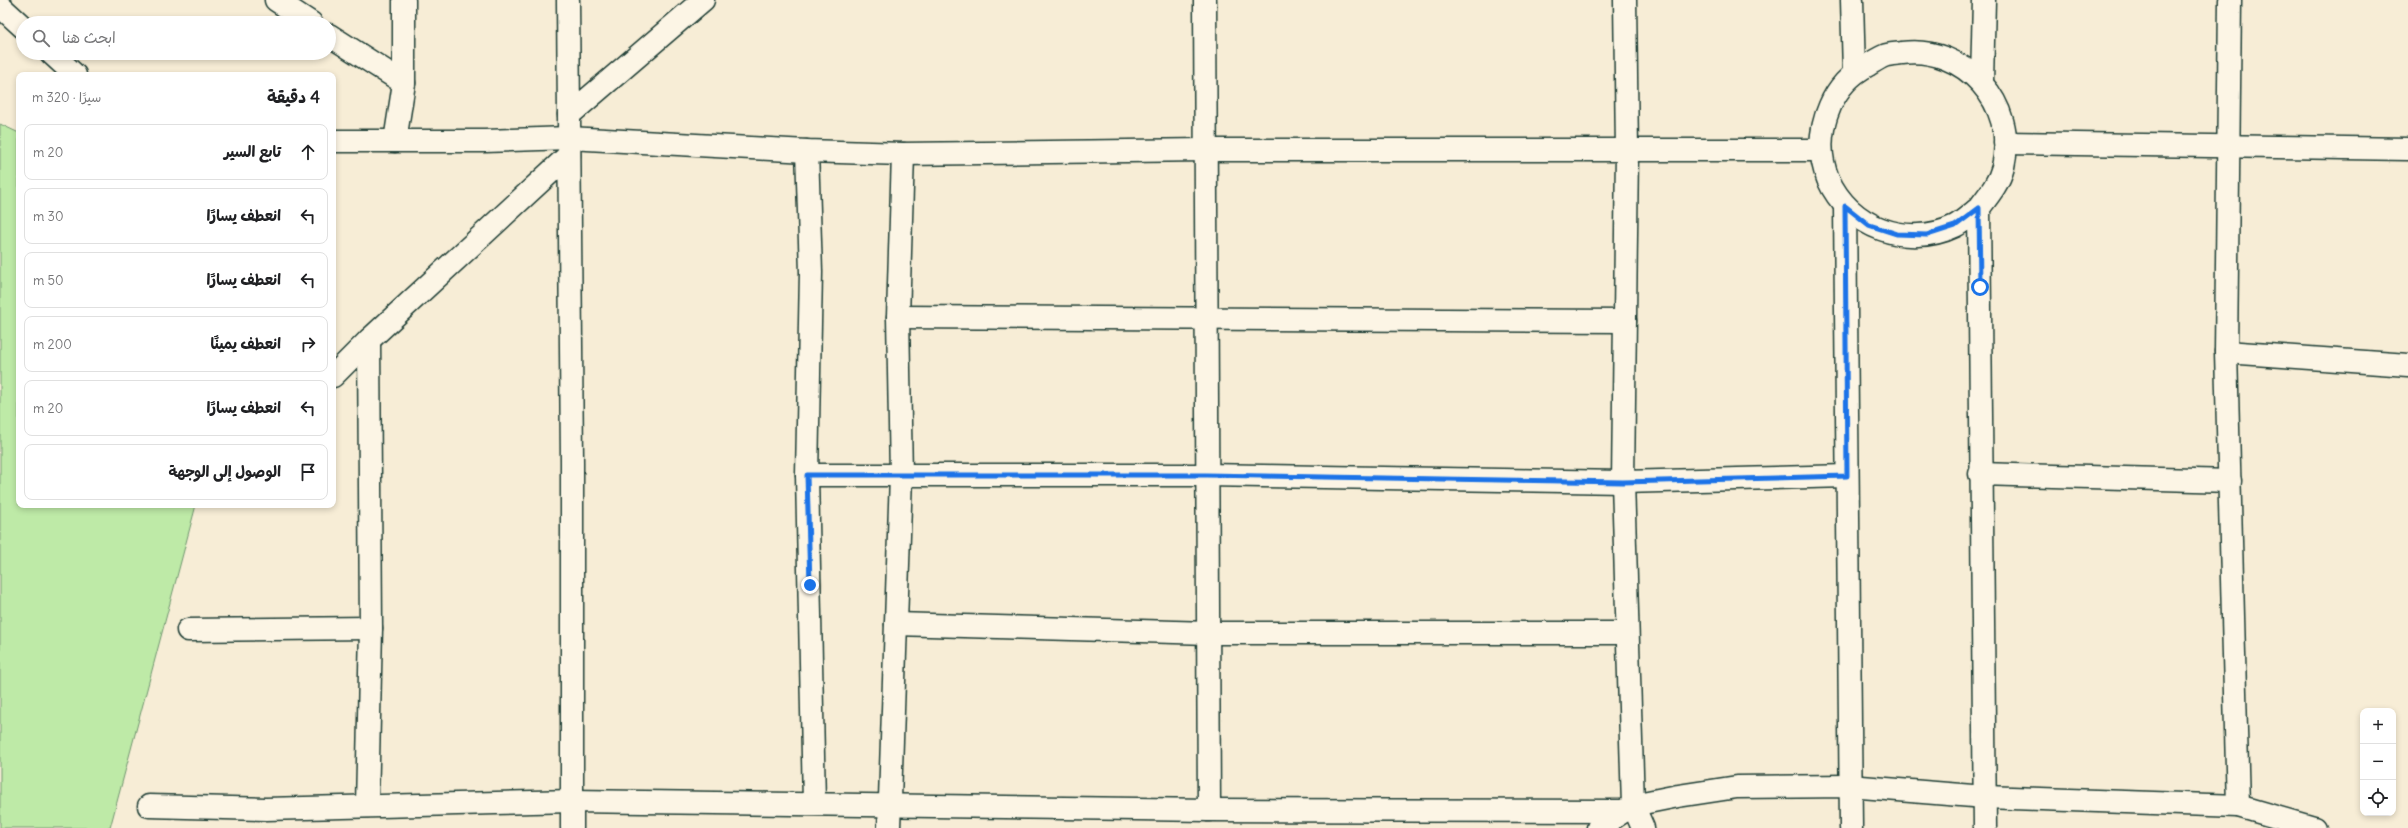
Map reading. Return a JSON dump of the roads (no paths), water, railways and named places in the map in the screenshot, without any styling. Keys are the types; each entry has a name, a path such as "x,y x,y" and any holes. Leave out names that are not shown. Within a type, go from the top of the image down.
{"street":[{"path":"276,0 300,16"},
{"path":"395,141 404,83 404,0"},
{"path":"568,0 572,828"},
{"path":"569,115 703,0"},
{"path":"1205,0 1205,319 1209,633 1209,810"},
{"path":"1625,0 1627,151 1623,482 1627,633 1628,808 1643,828"},
{"path":"1852,0 1854,73"},
{"path":"1982,81 1984,0"},
{"path":"2230,0 2226,352 2238,806"},
{"path":"0,6 16,21"},
{"path":"336,39 404,83"},
{"path":"1919,51 1953,60 1982,81 1999,110 2005,143 2001,172 1994,189 1979,208 1955,226 1927,235 1897,234 1869,225 1845,206 1833,190 1825,171 1821,150 1823,121 1834,95 1854,73 1884,55 1919,51"},
{"path":"59,60 72,72"},
{"path":"336,141 486,141 569,146 903,154 1205,150 1821,150"},
{"path":"2005,143 2408,149"},
{"path":"336,373 569,146"},
{"path":"807,151 811,272 807,475 814,804"},
{"path":"889,818 901,476 898,317 903,154"},
{"path":"1845,206 1849,786 1851,828"},
{"path":"1979,208 1980,474 1986,828"},
{"path":"898,317 1625,321"},
{"path":"367,806 371,628 369,340"},
{"path":"2226,352 2408,365"},
{"path":"1980,474 2230,481"},
{"path":"807,475 1206,475 1623,482 1847,476"},
{"path":"896,624 1209,633 1627,633"},
{"path":"188,630 371,628"},
{"path":"149,806 266,818 367,806 572,801 814,804 889,818 1209,810 1628,808 1737,788 1849,786 1985,797 2238,806 2314,828"},
{"path":"1598,828 1628,808"}]}
